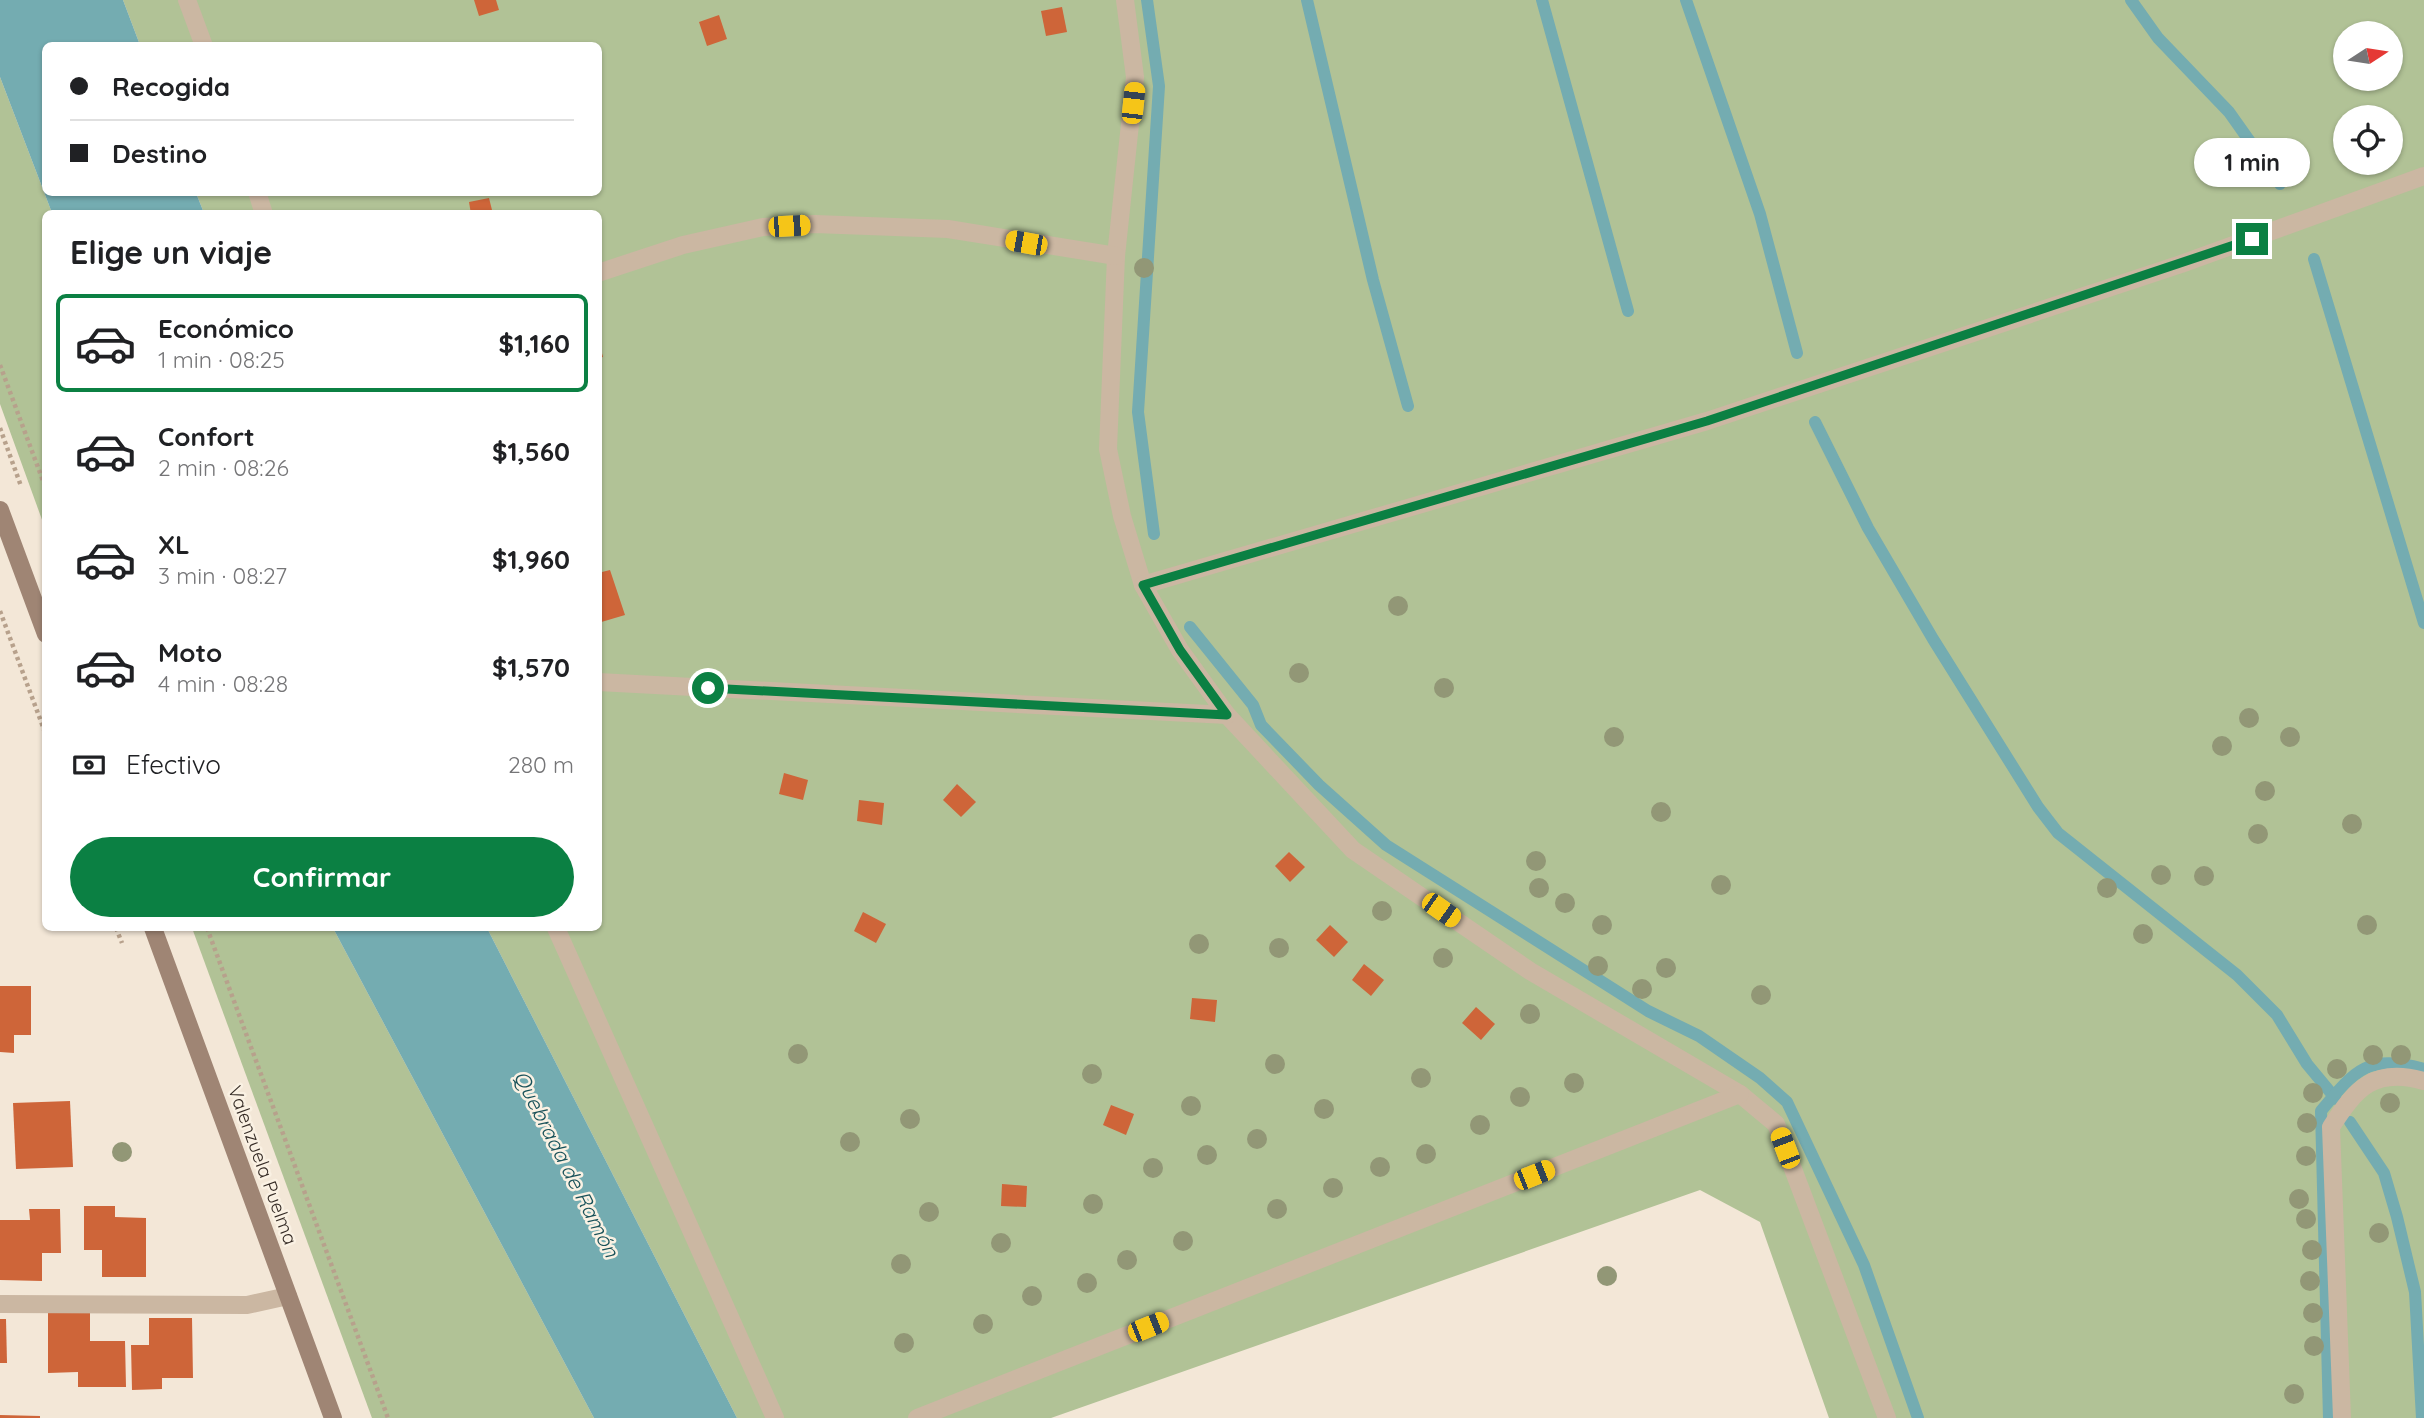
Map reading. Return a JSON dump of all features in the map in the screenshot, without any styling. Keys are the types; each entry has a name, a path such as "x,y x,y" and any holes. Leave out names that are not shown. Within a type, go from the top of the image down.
{"main road":[{"path":"0,510 42,623"},
{"name":"Valenzuela Puelma","path":"154,931 333,1418"}],"street":[{"path":"187,0 203,42"},
{"path":"1125,0 1135,77 1115,256 1108,449 1122,516 1143,585 1180,650 1227,715 1353,850 1530,971 1740,1094 1776,1124 1887,1418"},
{"path":"1143,585 1707,421 2181,264 2424,176"},
{"path":"602,272 683,245 763,227 815,224 948,229 1115,256"},
{"path":"602,682 1227,715"},
{"path":"557,931 775,1418"},
{"path":"2342,1418 2331,1127 2352,1095 2377,1079 2409,1077 2424,1081"},
{"path":"916,1418 1740,1094"},
{"path":"0,1304 247,1305 288,1296"}],"path":[{"path":"0,365 42,478"},
{"path":"0,611 42,724"},
{"path":"208,931 388,1418"}],"green space":[{"path":"123,0 2424,0 2424,1418 1829,1418 1760,1222 1700,1190 1051,1418 737,1418 489,931 602,931 602,210 203,210 197,196 602,196 602,42 139,42"},
{"path":"0,77 42,187 42,196 46,196 51,210 42,210 42,520 0,404"},
{"path":"193,931 335,931 594,1418 372,1418"}],"water":[{"path":"0,0 123,0 139,42 42,42 42,187 0,77"},
{"path":"46,196 197,196 203,210 51,210"},
{"name":"Quebrada de Ramón","path":"335,931 489,931 737,1418 594,1418"}],"building":[{"path":"474,0 496,0 499,10 479,16"},
{"path":"1062,7 1067,32 1046,36 1041,11"},
{"path":"719,15 727,39 707,46 699,22"},
{"path":"489,198 492,210 470,210 469,202"},
{"path":"610,570 625,615 602,622 602,572"},
{"path":"784,773 808,780 803,800 779,794"},
{"path":"957,784 976,802 961,817 943,800"},
{"path":"859,800 884,803 882,825 857,821"},
{"path":"1289,852 1305,867 1290,882 1275,866"},
{"path":"863,912 886,924 876,943 854,931"},
{"path":"1330,925 1348,942 1334,957 1316,940"},
{"path":"1364,964 1384,980 1371,996 1352,980"},
{"path":"0,986 31,986 31,1035 14,1035 14,1053 0,1052"},
{"path":"1192,998 1217,1000 1215,1022 1190,1019"},
{"path":"1476,1007 1495,1024 1481,1040 1462,1023"},
{"path":"70,1101 73,1167 16,1169 13,1103"},
{"path":"1111,1105 1134,1114 1126,1135 1103,1125"},
{"path":"1002,1184 1027,1186 1026,1207 1001,1206"},
{"path":"84,1206 115,1206 115,1217 146,1218 146,1277 102,1277 102,1250 84,1250"},
{"path":"29,1209 60,1209 61,1253 42,1253 42,1281 0,1280 0,1220 30,1220"},
{"path":"48,1313 90,1313 90,1341 125,1341 126,1387 78,1387 78,1372 48,1373"},
{"path":"149,1318 192,1318 193,1378 162,1378 162,1389 132,1390 131,1345 149,1345"},
{"path":"0,1319 6,1319 7,1363 0,1363"},
{"path":"0,1415 40,1416 40,1418 0,1418"}],"waterway":[{"path":"1147,0 1159,86 1138,412 1154,534"},
{"path":"1307,0 1373,280 1408,406"},
{"path":"1542,0 1628,311"},
{"path":"1686,0 1760,214 1797,353"},
{"path":"2131,0 2158,38 2229,112 2280,184"},
{"path":"2314,259 2424,623"},
{"path":"1815,422 1868,528 1933,639 2038,807 2058,833 2237,975 2277,1015 2307,1064 2336,1099"},
{"path":"1190,627 1253,705 1261,725 1319,785 1386,845 1648,1011 1699,1036 1760,1078 1787,1102 1864,1265 1918,1418"},
{"path":"2329,1418 2321,1111 2354,1075 2365,1069 2389,1063 2424,1069"},
{"path":"2350,1122 2384,1173 2397,1217 2415,1292 2422,1418"}],"route":[{"path":"708,688 1227,715 1180,650 1143,585 1707,421 2252,239"}]}
